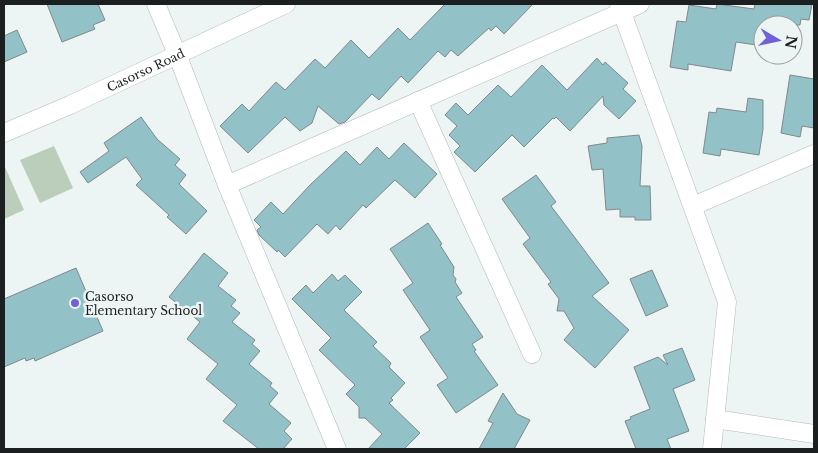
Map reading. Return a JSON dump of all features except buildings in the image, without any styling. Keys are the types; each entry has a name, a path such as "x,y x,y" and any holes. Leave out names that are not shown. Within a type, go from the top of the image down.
{"street":[{"path":"156,4 178,54 227,185 337,449"},
{"name":"Casorso Road","path":"4,133 70,105 286,4"},
{"path":"227,185 418,101 621,8 640,4"},
{"path":"621,8 727,302 712,449"},
{"path":"418,101 532,354"},
{"path":"693,206 814,154"},
{"path":"715,419 814,434"}],"green space":[{"path":"54,146 73,188 40,203 20,160"},
{"path":"4,168 24,210 4,219"}],"place":[{"name":"Casorso Elementary School","path":"75,303"}]}
